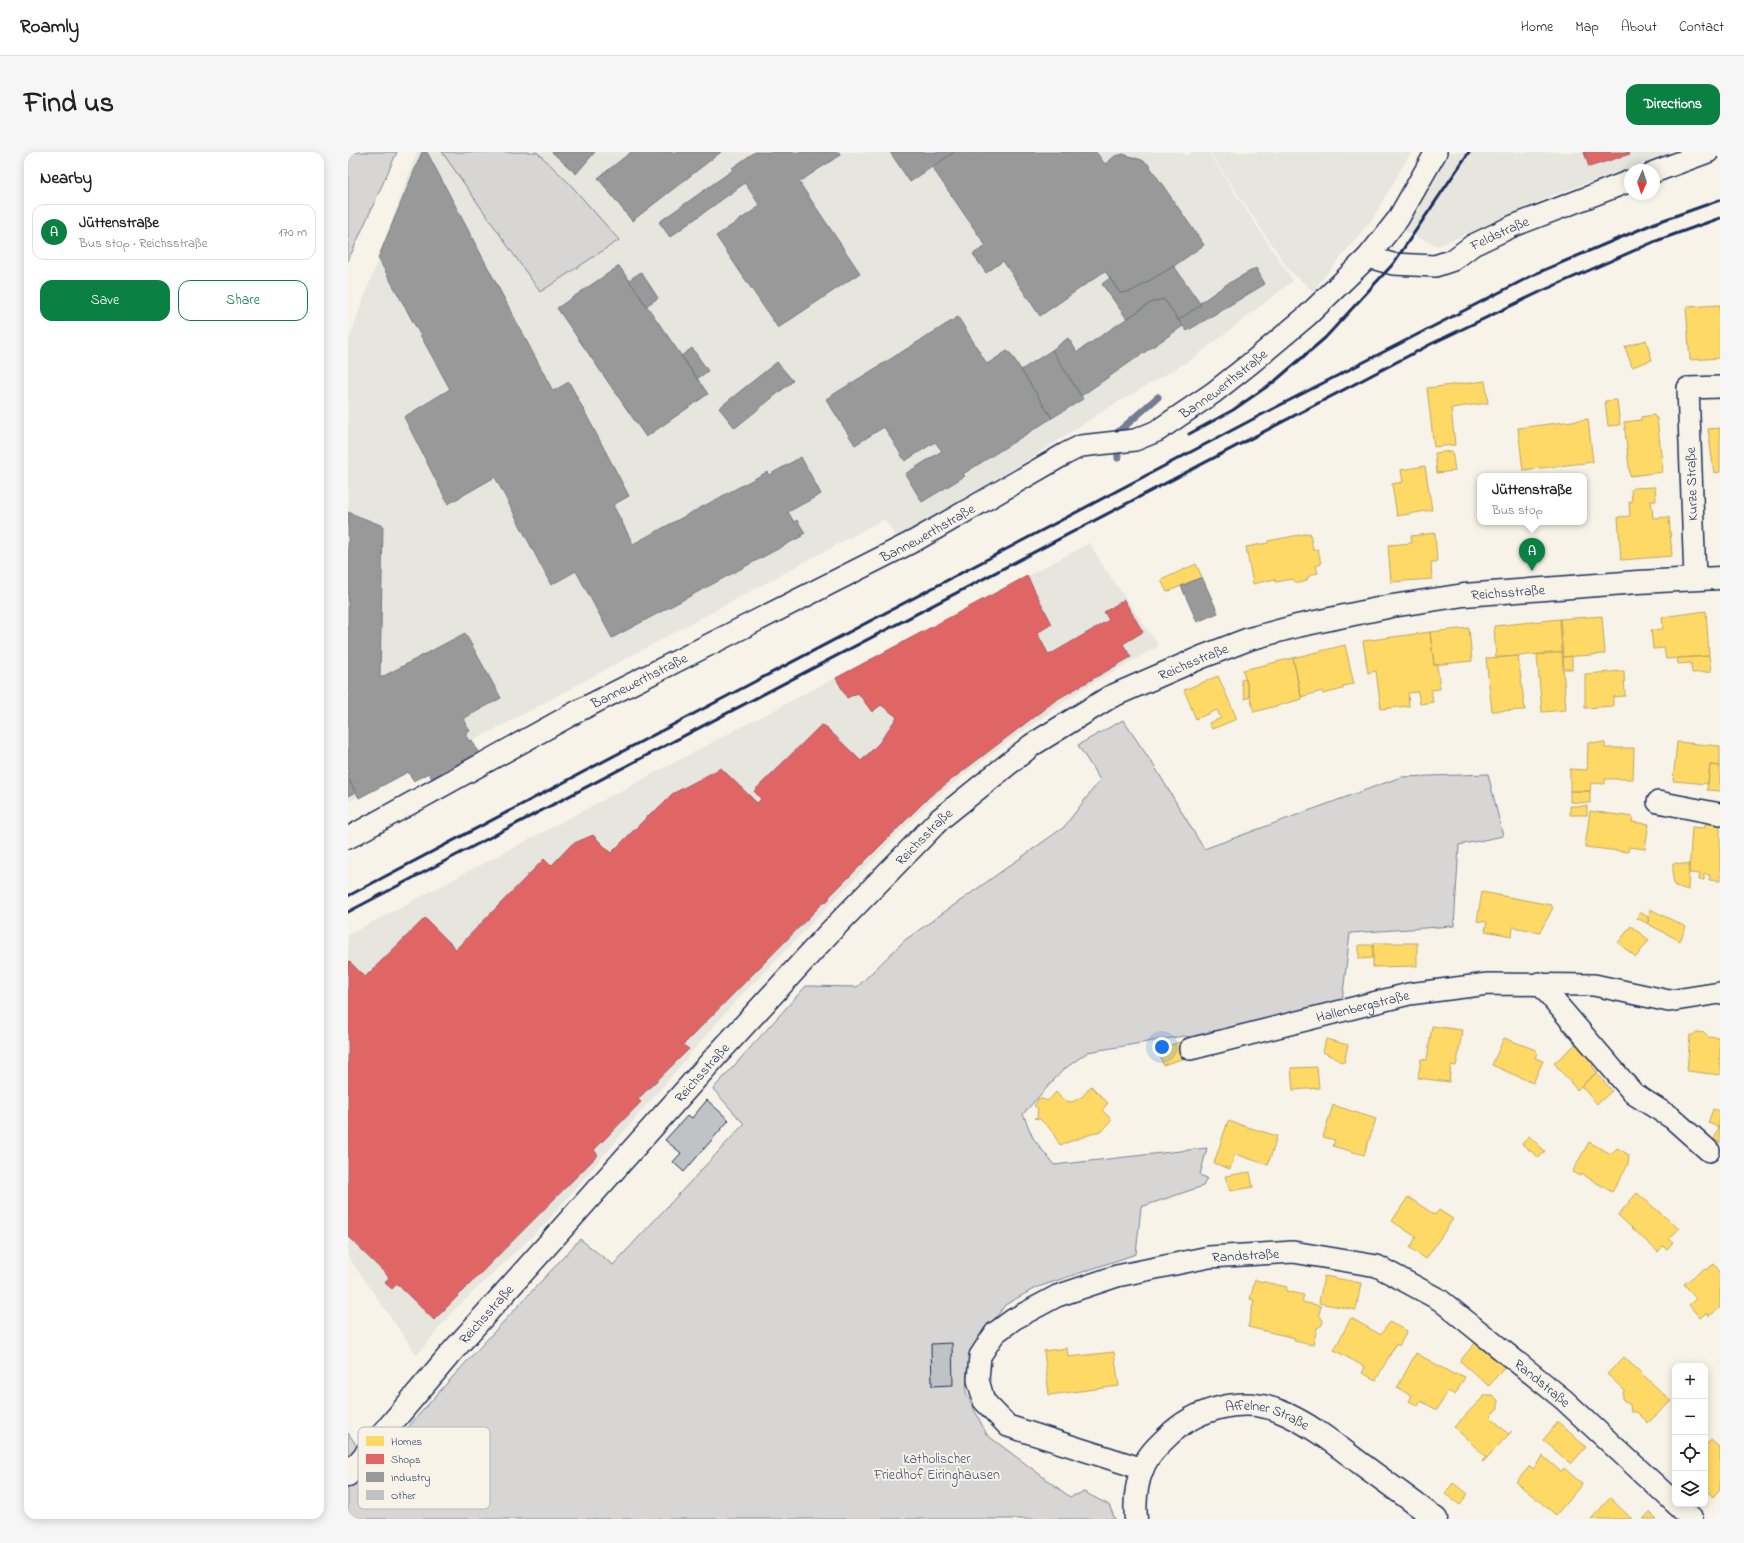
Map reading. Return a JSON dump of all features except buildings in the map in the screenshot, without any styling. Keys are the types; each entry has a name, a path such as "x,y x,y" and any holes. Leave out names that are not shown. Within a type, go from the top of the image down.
{"main road":[{"name":"Reichsstraße","path":"389,1427 451,1353 717,1055 828,934 940,819 1032,745 1110,697 1202,657 1249,639 1290,628 1392,606 1464,595 1638,582 1720,578"},
{"name":"Affelner Straße","path":"1136,1519 1135,1511 1137,1486 1148,1458 1159,1445 1172,1432 1188,1420 1218,1408 1238,1405 1257,1406 1277,1411 1298,1420 1325,1437 1436,1519"},
{"name":"Reichsstraße","path":"348,1475 358,1463"}],"street":[{"name":"Bannewerthstraße","path":"348,838 580,710 916,540 1065,454 1081,446 1135,440 1157,431 1213,393 1307,316 1368,257 1398,219 1436,152"},
{"path":"1660,170 1708,152"},
{"name":"Feldstraße","path":"1368,257 1393,264 1435,266 1453,260 1473,245 1520,223 1624,183"},
{"name":"Kurze Straße","path":"1695,580 1688,388 1720,387"},
{"path":"1658,802 1720,814"},
{"path":"1539,983 1634,1094 1672,1118 1709,1151"},
{"name":"Hallenbergstraße","path":"1190,1049 1409,994 1488,984 1539,983 1594,985 1669,1001 1720,993"},
{"name":"Randstraße","path":"1143,1469 1008,1426 984,1401 978,1380 980,1356 995,1333 1014,1319 1058,1296 1117,1276 1209,1257 1293,1252 1377,1266 1440,1300 1563,1399 1672,1501"},
{"name":"Randstraße","path":"1678,1507 1692,1519"}],"shaded area":[{"path":"417,152 1179,152 1187,155 1192,152 1208,152 1293,281 1192,359 1103,411 901,543 884,519 505,724 348,802 348,342"},
{"path":"1209,152 1411,152 1373,218 1313,291 1290,271"},
{"path":"1449,152 1673,152 1640,164 1624,164 1624,170 1556,194 1438,246 1403,231"},
{"path":"1090,543 1101,563 1159,646 1082,689 994,752 928,803 733,1004 544,1225 452,1312 417,1355 348,1256 348,935"}],"green space":[{"path":"348,152 397,152 348,261"},
{"path":"442,152 537,152 569,183 619,240 540,292"},
{"name":"katholischer Friedhof Eiringhausen","path":"1123,720 1156,769 1204,849 1401,777 1488,774 1503,836 1459,845 1454,926 1350,933 1342,1002 1191,1037 1183,1036 1088,1052 1063,1070 1023,1114 1033,1138 1054,1165 1207,1148 1200,1175 1207,1178 1203,1186 1141,1207 1136,1254 1035,1288 1005,1305 980,1337 967,1371 966,1393 987,1435 1070,1497 1084,1492 1109,1505 1115,1519 348,1519 348,1433 358,1447 358,1509 490,1509 490,1427 409,1427 580,1239 613,1265 744,1124 713,1089 806,986 857,987 905,940 1064,827 1100,780 1078,745"}],"waterway":[{"path":"1118,458 1117,433 1158,397"}],"railway":[{"path":"1189,434 1233,410 1275,381 1325,338 1393,264 1469,152"},
{"path":"348,896 1259,416 1537,273 1655,223 1720,200"},
{"path":"348,912 1431,344 1542,291 1656,241 1720,218"}],"place":[{"name":"Jüttenstraße","path":"1532,571"}]}
